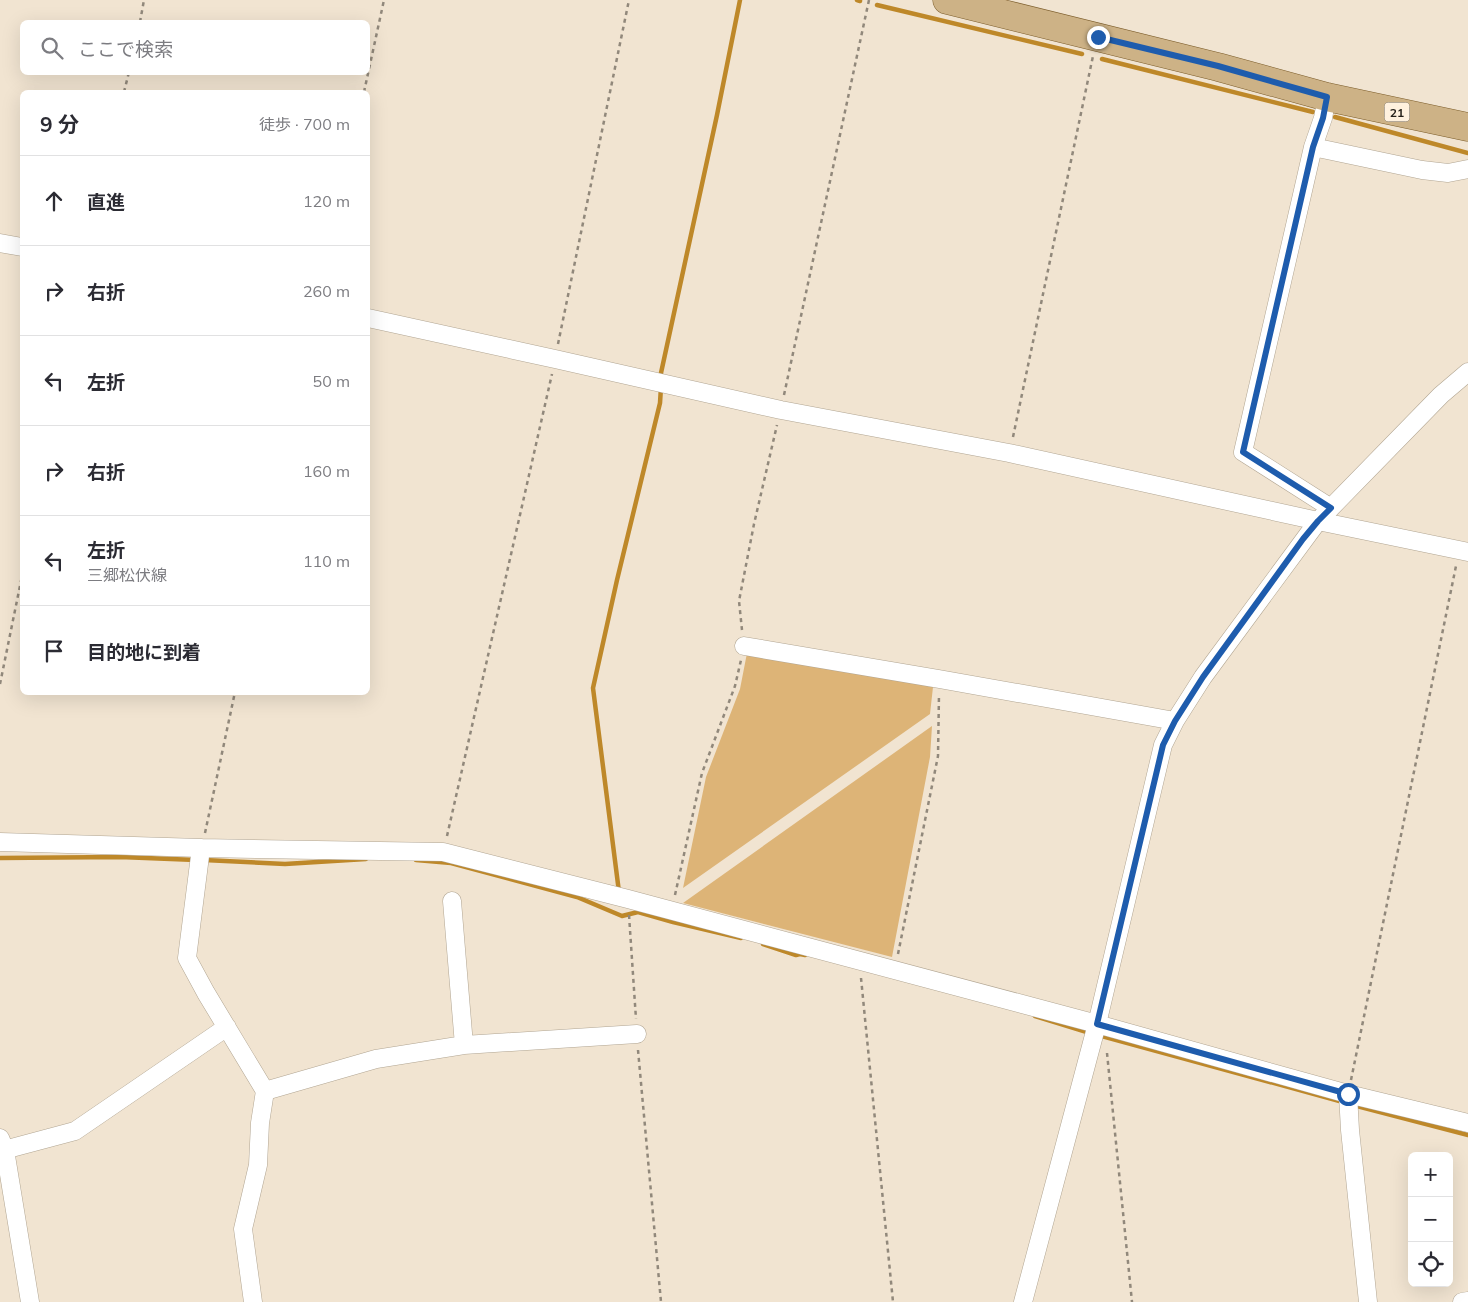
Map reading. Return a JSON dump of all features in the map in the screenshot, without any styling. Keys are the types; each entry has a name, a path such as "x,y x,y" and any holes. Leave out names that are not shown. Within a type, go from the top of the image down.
{"main road":[{"name":"21","path":"947,0 1218,66 1327,97 1468,126"}],"street":[{"path":"1327,97 1323,118 1313,147 1243,452 1331,508"},
{"path":"1313,147 1422,170 1448,173 1468,169"},
{"path":"0,243 20,248"},
{"path":"370,318 781,410 1009,453 1464,551"},
{"path":"1023,1302 1097,1024 1163,745 1175,721 1203,677 1318,521 1441,395 1468,372"},
{"path":"744,646 1175,721"},
{"path":"0,842 443,852 628,899 1097,1024 1348,1094 1468,1123"},
{"path":"201,848 187,958 265,1091 260,1123 258,1165 243,1229 253,1302"},
{"path":"452,901 464,1045"},
{"path":"30,1302 2,1146 76,1131 227,1027"},
{"path":"265,1091 376,1059 464,1045 637,1034"},
{"path":"1348,1094 1368,1302"},
{"path":"1462,1302 1468,1301"}],"path":[{"path":"140,20 144,0"},
{"path":"370,64 384,0"},
{"path":"443,852 555,359 629,0"},
{"path":"671,911 702,773 735,686 744,646 739,601 754,524 781,410 869,0"},
{"path":"1009,453 1098,37"},
{"path":"124,90 128,75"},
{"path":"364,90 368,75"},
{"path":"1348,1094 1464,551"},
{"path":"0,684 20,586"},
{"path":"895,970 938,756 939,679"},
{"path":"201,848 234,695"},
{"path":"628,899 637,1034 661,1302"},
{"path":"859,961 892,1302"},
{"path":"1107,1053 1132,1302"}],"shaded area":[{"path":"747,653 933,687 930,714 683,888 706,777 740,689"},
{"path":"932,726 930,757 892,957 683,903"}],"waterway":[{"path":"661,379 740,0"},
{"path":"877,5 1082,54"},
{"path":"1102,59 1313,112"},
{"path":"1335,117 1468,153"},
{"path":"619,892 593,688 660,403 661,387"},
{"path":"0,858 120,857 196,860"},
{"path":"204,860 285,864 366,859"},
{"path":"416,860 451,863 577,897 622,916 638,912 741,938"},
{"path":"763,944 796,955 805,955"},
{"path":"1035,1016 1090,1033"},
{"path":"1098,1035 1343,1102"},
{"path":"1353,1105 1468,1135"}],"route":[{"path":"1098,37 1218,66 1327,97 1323,118 1313,147 1243,452 1331,508 1303,539 1203,677 1175,721 1163,745 1097,1024 1348,1094"}]}
